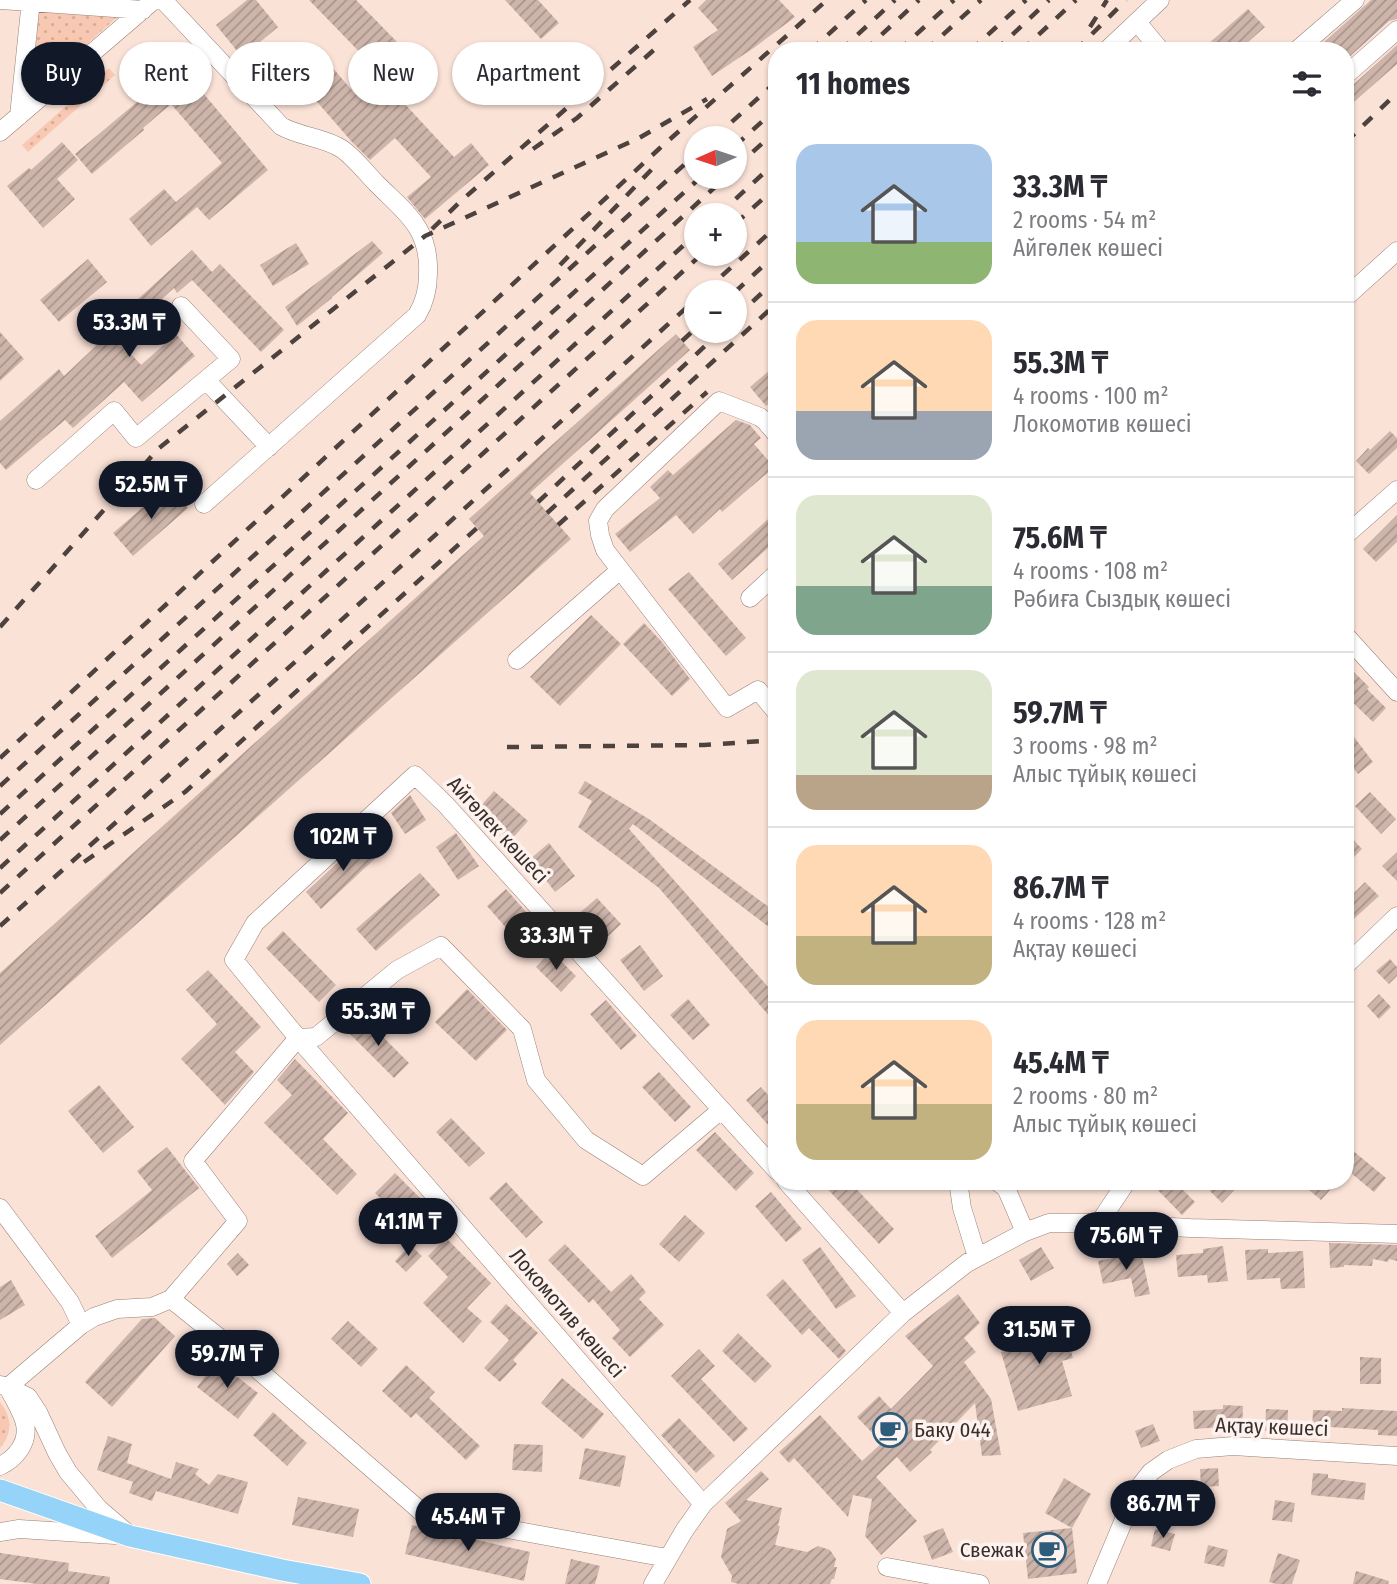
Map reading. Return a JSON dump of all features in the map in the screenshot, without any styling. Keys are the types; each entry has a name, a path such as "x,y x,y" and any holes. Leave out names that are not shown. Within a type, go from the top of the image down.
{"main road":[{"path":"0,1490 130,1536 281,1577 360,1584"}],"street":[{"path":"0,0 149,5"},
{"path":"163,0 281,126 342,149 413,220 429,256 424,304 418,316 204,504"},
{"path":"1116,42 1160,0"},
{"path":"1306,42 1355,0"},
{"path":"19,116 31,1"},
{"path":"0,132 149,5"},
{"path":"1137,22 1154,42"},
{"path":"1354,68 1397,30"},
{"path":"1354,291 1397,251"},
{"path":"36,480 114,411 136,438 231,359 181,306"},
{"path":"206,380 268,447"},
{"path":"768,420 719,401 605,509 598,521 605,550 727,708 758,690 768,702"},
{"path":"1354,528 1397,490"},
{"path":"517,660 620,570"},
{"path":"750,598 768,581"},
{"path":"1354,645 1397,692"},
{"name":"Айгөлек көшесі","path":"234,960 256,923 415,775 446,805 768,1161"},
{"path":"1354,957 1397,916"},
{"path":"4,1386 94,1317 117,1309 152,1307 171,1299 238,1221 193,1161 298,1038 316,1037 397,970 441,947 522,1029 536,1080 586,1140 643,1176 721,1110"},
{"name":"Локомотив көшесі","path":"234,960 298,1038 703,1504"},
{"path":"794,1190 903,1313"},
{"path":"959,1190 977,1257"},
{"path":"1007,1190 1026,1232"},
{"path":"1099,1223 1122,1190"},
{"path":"0,1208 70,1302 81,1325"},
{"path":"653,1584 703,1504 903,1313 967,1263 1026,1232 1049,1223 1099,1223 1397,1234"},
{"path":"171,1299 242,1356 424,1514 667,1558"},
{"path":"0,1466 19,1452 26,1425 4,1386"},
{"path":"4,1386 27,1397 38,1412 57,1453 80,1488 130,1536"},
{"name":"Ақтау көшесі","path":"1097,1583 1136,1492 1151,1472 1168,1460 1196,1449 1233,1446 1397,1455"},
{"path":"0,1532 19,1529 130,1536"},
{"path":"887,1567 980,1584"}],"shaded area":[{"path":"39,12 117,17 89,42 35,42"},
{"path":"109,68 115,75 105,84 105,72"},
{"path":"67,105 81,105 28,152 22,145"},
{"path":"0,1402 9,1419 9,1431 0,1448"}],"building":[{"path":"247,0 256,0 278,27 260,42 230,42 216,25"},
{"path":"309,0 356,0 397,42 350,42"},
{"path":"505,0 538,0 559,23 541,39"},
{"path":"706,0 779,0 795,17 712,76 693,47 718,30 698,8"},
{"path":"1371,0 1397,0 1397,19 1389,21 1354,53 1354,42 1324,42"},
{"path":"1248,9 1265,27 1248,42 1210,42"},
{"path":"1397,45 1397,64 1354,102 1354,84"},
{"path":"334,69 348,86 348,105 406,105 454,157 471,143 489,165 425,219 407,197 431,177 395,138 370,160 320,105 334,105"},
{"path":"212,104 268,170 209,220 197,207 151,246 129,219 164,189 176,202 222,163 172,105"},
{"path":"133,105 170,105 92,174 75,154"},
{"path":"62,142 78,160 57,179 75,199 43,228 7,186 29,168 31,170"},
{"path":"372,241 383,253 297,326 285,307"},
{"path":"296,243 309,264 273,286 260,265"},
{"path":"192,250 212,272 220,264 284,330 261,352 192,280 177,293 174,288 155,305 159,310 122,344 141,365 176,334 195,356 142,402 124,382 73,428 65,420 6,470 0,463 0,421 59,369 64,376 131,313 127,309"},
{"path":"88,259 107,282 59,322 40,300"},
{"path":"0,332 24,359 0,381"},
{"path":"676,334 690,350 530,493 571,539 0,1045 0,973 484,536 469,519"},
{"path":"768,372 768,404 766,406 750,387"},
{"path":"736,420 750,425 761,438 754,444 768,460 768,472 722,512 720,509 693,534 676,515 630,552 615,534 660,498 650,487 668,470 673,475"},
{"path":"1390,431 1397,438 1397,448 1369,474 1356,461"},
{"path":"169,485 188,508 133,556 113,533"},
{"path":"1397,515 1397,542 1376,562 1363,549"},
{"path":"768,519 768,548 732,580 718,564"},
{"path":"689,572 746,638 726,656 668,589"},
{"path":"591,615 621,644 560,706 530,677"},
{"path":"644,623 690,679 672,696 623,644"},
{"path":"1354,672 1386,708 1373,722 1354,704"},
{"path":"1354,737 1373,762 1358,774 1354,769"},
{"path":"585,781 649,819 768,906 768,926 633,824 629,829 768,987 768,1015 659,888 578,827 592,801 578,793"},
{"path":"494,791 528,821 511,840 477,810"},
{"path":"1370,792 1396,819 1381,834 1355,806"},
{"path":"410,795 426,820 405,834 391,813"},
{"path":"456,833 479,866 458,880 436,847"},
{"path":"364,838 380,854 321,909 306,892"},
{"path":"1354,840 1362,849 1354,857"},
{"path":"549,843 575,876 555,892 530,859"},
{"path":"1397,852 1397,881 1382,866"},
{"path":"420,873 440,895 376,951 356,929"},
{"path":"1365,882 1379,896 1354,919 1354,893"},
{"path":"506,889 527,913 508,930 487,906"},
{"path":"597,898 621,924 601,943 576,916"},
{"path":"283,931 336,985 319,1002 266,948"},
{"path":"640,945 663,976 644,991 620,960"},
{"path":"551,951 576,976 561,992 536,967"},
{"path":"1390,959 1397,967 1397,976 1389,984 1376,971"},
{"path":"208,970 261,1027 235,1052 254,1072 225,1105 181,1059 217,1024 186,990"},
{"path":"467,989 507,1030 476,1061 435,1022"},
{"path":"1379,994 1391,1007 1379,1019 1367,1006"},
{"path":"688,999 710,1025 693,1040 670,1015"},
{"path":"606,1000 637,1036 621,1050 590,1014"},
{"path":"363,1017 409,1063 394,1078 348,1032"},
{"path":"295,1059 348,1113 323,1139 357,1174 337,1195 264,1123 292,1095 277,1080"},
{"path":"659,1072 691,1107 675,1122 642,1087"},
{"path":"99,1085 134,1127 103,1153 68,1111"},
{"path":"761,1087 768,1095 768,1125 746,1100"},
{"path":"451,1118 485,1153 469,1167 436,1132"},
{"path":"715,1132 754,1173 736,1191 696,1150"},
{"path":"167,1147 199,1188 112,1258 95,1236 152,1190 137,1171"},
{"path":"1354,1152 1386,1178 1374,1192 1354,1176"},
{"path":"395,1173 436,1214 416,1234 375,1193"},
{"path":"506,1182 543,1222 526,1238 489,1198"},
{"path":"828,1190 857,1190 894,1229 879,1244"},
{"path":"1158,1190 1183,1190 1195,1202 1182,1215"},
{"path":"1211,1190 1234,1190 1222,1203"},
{"path":"1309,1190 1330,1190 1321,1200"},
{"path":"771,1192 802,1229 786,1242 755,1206"},
{"path":"685,1215 705,1233 679,1262 659,1244"},
{"path":"446,1238 491,1283 467,1308 482,1321 463,1343 423,1303 448,1277 428,1256"},
{"path":"1329,1243 1397,1245 1397,1261 1373,1259 1372,1266 1344,1265 1330,1268"},
{"path":"565,1244 611,1292 631,1274 646,1292 639,1299 664,1325 630,1357 612,1338 620,1330 593,1299 589,1303 548,1260"},
{"path":"410,1245 422,1256 406,1272 395,1261"},
{"path":"1223,1246 1228,1281 1208,1283 1207,1275 1178,1277 1176,1255 1203,1253 1203,1249"},
{"path":"820,1247 856,1296 836,1309 802,1260"},
{"path":"1041,1247 1054,1268 1031,1281 1019,1260"},
{"path":"1268,1249 1268,1253 1303,1251 1305,1288 1281,1289 1280,1278 1247,1280 1245,1250"},
{"path":"1141,1252 1150,1294 1135,1297 1131,1278 1103,1284 1098,1261"},
{"path":"238,1253 249,1265 237,1276 227,1264"},
{"path":"783,1279 846,1351 839,1359 809,1328 802,1335 766,1295"},
{"path":"11,1280 25,1305 0,1320 0,1287"},
{"path":"958,1294 980,1323 964,1338 976,1352 964,1362 991,1399 1001,1455 982,1456 975,1403 930,1450 932,1452 910,1472 897,1457 876,1477 917,1521 881,1555 865,1536 872,1499 853,1495 848,1517 794,1458 789,1463 779,1452 820,1415 862,1461 882,1443 857,1417 879,1396 891,1409 933,1366 905,1336"},
{"path":"506,1304 538,1333 513,1360 517,1364 500,1382 484,1368 509,1340 490,1322"},
{"path":"155,1318 175,1336 112,1407 85,1382 142,1319"},
{"path":"1061,1318 1073,1358 1062,1361 1072,1396 1018,1411 1001,1352 1026,1345 1021,1329"},
{"path":"348,1321 378,1349 361,1367 331,1339"},
{"path":"738,1333 772,1366 755,1383 722,1351"},
{"path":"699,1349 715,1366 701,1379 748,1429 734,1442 671,1376"},
{"path":"1360,1357 1381,1358 1381,1384 1360,1384"},
{"path":"217,1361 258,1393 238,1419 197,1387"},
{"path":"406,1365 435,1392 429,1398 480,1446 466,1460 416,1413 411,1418 382,1391"},
{"path":"562,1378 604,1414 583,1439 541,1403"},
{"path":"1223,1405 1243,1406 1242,1429 1194,1429 1193,1411 1223,1409"},
{"path":"1342,1408 1397,1411 1397,1436 1378,1435 1378,1430 1330,1427 1330,1430 1312,1430 1313,1410 1342,1411"},
{"path":"1266,1409 1288,1410 1287,1432 1265,1431"},
{"path":"273,1412 307,1443 287,1466 253,1435"},
{"path":"679,1418 715,1456 696,1473 661,1435"},
{"path":"1153,1424 1160,1441 1141,1448 1135,1431"},
{"path":"108,1436 132,1444 127,1463 171,1479 176,1462 199,1469 195,1474 209,1485 218,1474 248,1482 238,1514 156,1491 152,1501 129,1493 133,1482 97,1470"},
{"path":"514,1444 543,1445 542,1472 512,1470"},
{"path":"585,1448 626,1456 620,1487 579,1479"},
{"path":"1218,1468 1219,1486 1201,1487 1200,1469"},
{"path":"761,1471 769,1479 746,1500 782,1508 775,1545 807,1552 818,1546 830,1550 836,1559 834,1567 837,1567 830,1584 731,1582 732,1576 721,1557 727,1529 741,1521 725,1503"},
{"path":"1313,1473 1328,1474 1328,1478 1366,1483 1364,1500 1311,1495"},
{"path":"1064,1478 1091,1494 1072,1528 1045,1513"},
{"path":"298,1497 359,1509 353,1537 292,1525"},
{"path":"1275,1500 1295,1503 1292,1522 1272,1520"},
{"path":"412,1525 530,1552 524,1581 405,1554"},
{"path":"943,1528 953,1552 932,1560 923,1536"},
{"name":"Свежак","path":"1072,1528 1077,1573 1028,1579 1023,1533"},
{"path":"1155,1529 1175,1534 1170,1551 1151,1546"},
{"path":"1208,1545 1228,1550 1224,1567 1204,1563"},
{"path":"0,1553 69,1563 68,1571 110,1577 109,1584 37,1584 0,1579"},
{"path":"1278,1553 1300,1560 1292,1584 1269,1582"},
{"path":"571,1559 600,1566 595,1584 565,1584"},
{"path":"1356,1571 1389,1581 1388,1584 1353,1584"}],"railway":[{"path":"432,229 690,0"},
{"path":"780,42 827,0"},
{"path":"820,42 866,0"},
{"path":"850,42 895,0"},
{"path":"874,42 919,0"},
{"path":"908,42 954,0"},
{"path":"935,42 981,0"},
{"path":"980,42 1026,0"},
{"path":"1005,42 1049,0"},
{"path":"1031,42 1076,0"},
{"path":"1090,27 1107,0"},
{"path":"1084,42 1126,0"},
{"path":"533,149 577,118 655,49"},
{"path":"0,758 660,148 768,52"},
{"path":"727,126 768,89"},
{"path":"1354,134 1397,93"},
{"path":"0,627 159,448 425,236 639,138 707,99"},
{"path":"747,135 768,116"},
{"path":"747,157 768,138"},
{"path":"0,786 684,165"},
{"path":"560,265 652,169"},
{"path":"731,203 768,169"},
{"path":"0,814 688,189"},
{"path":"0,840 713,189"},
{"path":"747,213 768,194"},
{"path":"717,280 768,234"},
{"path":"0,868 684,245"},
{"path":"747,281 768,261"},
{"path":"0,893 689,266"},
{"path":"747,307 768,287"},
{"path":"0,926 684,310"},
{"path":"547,513 768,311"},
{"path":"538,502 708,343"},
{"path":"558,525 707,392"},
{"path":"84,862 185,792 477,528"},
{"path":"507,747 704,745 768,741"}],"place":[{"name":"Баку 044","path":"890,1430"},
{"name":"Свежак","path":"1049,1550"}]}
